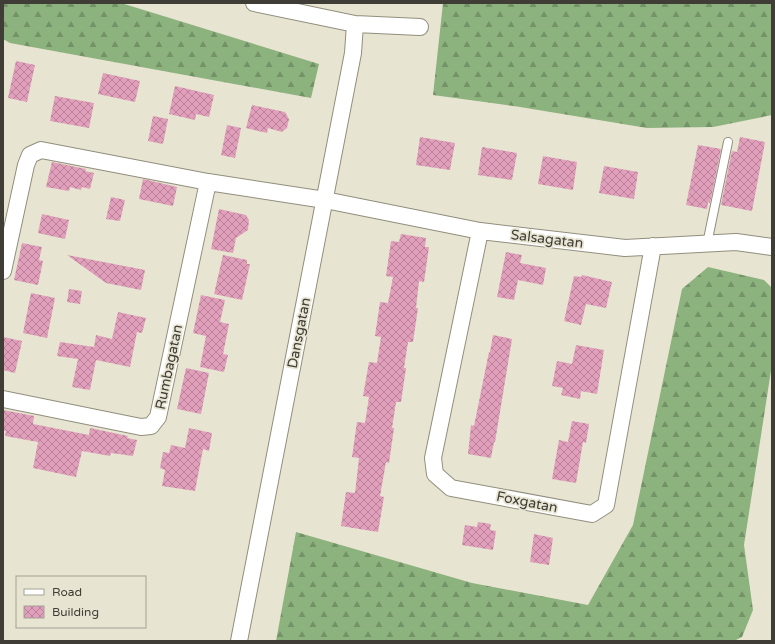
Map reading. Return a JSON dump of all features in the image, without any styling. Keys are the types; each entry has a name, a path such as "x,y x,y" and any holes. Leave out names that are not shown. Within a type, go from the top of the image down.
{"street":[{"path":"254,3 355,24 420,27"},
{"name":"Dansgatan","path":"239,641 353,53 355,24"},
{"path":"3,271 26,165 30,155 41,150 208,182 325,200"},
{"name":"Rumbagatan","path":"3,399 141,427 151,426 158,417 208,182"},
{"name":"Salsagatan","path":"325,200 480,231 625,248 736,242 772,246"},
{"name":"Foxgatan","path":"480,231 433,458 435,474 451,488 592,514 606,505 653,246"}],"lane":[{"path":"708,244 728,142"}],"green space":[{"path":"3,3 121,3 319,64 311,98 10,43 3,39"},
{"path":"443,3 772,3 772,115 713,127 647,128 520,107 433,95"},
{"path":"708,267 764,280 772,288 772,364 744,545 753,610 742,637 734,641 276,641 296,532 472,583 588,605 633,525 682,289"}],"building":[{"path":"16,61 35,65 27,102 8,98"},
{"path":"103,73 140,81 135,102 98,94"},
{"path":"175,86 214,95 209,117 196,114 195,120 169,114"},
{"path":"55,96 94,103 89,128 50,121"},
{"path":"252,105 285,112 289,119 287,128 282,132 268,128 267,133 246,128"},
{"path":"153,116 168,119 163,144 148,141"},
{"path":"227,125 241,128 235,158 221,155"},
{"path":"420,137 455,143 450,170 416,165"},
{"path":"740,137 765,142 752,211 721,205 732,151 737,152"},
{"path":"698,145 721,149 710,203 708,202 707,209 686,205"},
{"path":"482,147 517,153 512,180 478,175"},
{"path":"543,156 577,162 573,190 538,184"},
{"path":"52,162 86,169 85,171 94,173 90,189 82,187 81,190 70,187 69,191 46,187"},
{"path":"604,166 638,172 634,199 599,193"},
{"path":"143,179 177,187 173,206 139,199"},
{"path":"111,197 125,200 120,221 106,219"},
{"path":"219,209 246,215 249,220 248,230 236,238 233,253 211,249"},
{"path":"42,214 69,220 65,239 38,233"},
{"path":"401,234 426,238 425,247 429,247 424,282 419,281 416,308 418,308 413,342 408,342 401,402 396,402 389,463 386,462 380,496 384,497 378,532 341,526 346,492 355,493 359,458 352,457 357,422 365,423 369,397 363,396 369,362 377,363 381,337 375,336 380,302 388,303 393,277 386,276 391,241 399,242"},
{"path":"22,243 42,247 39,260 43,261 38,285 14,280"},
{"path":"506,252 522,255 520,263 546,268 543,285 518,280 514,300 497,297"},
{"path":"67,255 145,270 141,290 106,283"},
{"path":"223,255 247,260 247,264 250,264 242,300 214,294"},
{"path":"582,275 612,282 606,308 586,304 581,325 564,321 574,276 581,277"},
{"path":"69,289 82,291 80,304 67,302"},
{"path":"31,293 55,298 47,338 23,333"},
{"path":"201,295 225,300 220,322 229,324 223,354 228,355 224,372 200,367 206,336 193,333"},
{"path":"118,312 146,318 142,333 137,332 130,367 96,360 90,390 72,387 78,359 57,356 60,342 94,347 96,335 112,339"},
{"path":"493,335 512,339 491,458 468,454 471,425 474,426"},
{"path":"3,337 22,341 15,373 3,370"},
{"path":"576,345 604,350 597,394 581,391 580,399 561,395 563,388 552,386 557,361 572,364"},
{"path":"186,368 209,373 201,414 177,409"},
{"path":"3,410 34,416 33,424 89,435 90,428 128,436 127,438 137,440 133,456 111,453 110,456 82,451 76,477 33,468 38,442 5,436 6,431 3,431"},
{"path":"572,421 589,424 586,443 583,442 576,483 552,479 559,440 568,442"},
{"path":"189,428 212,433 209,451 203,449 195,491 162,486 165,470 160,468 163,452 169,453 171,445 185,448"},
{"path":"478,522 491,524 490,530 496,531 493,550 462,545 465,525 477,527"},
{"path":"534,534 553,538 549,565 530,562"}]}
